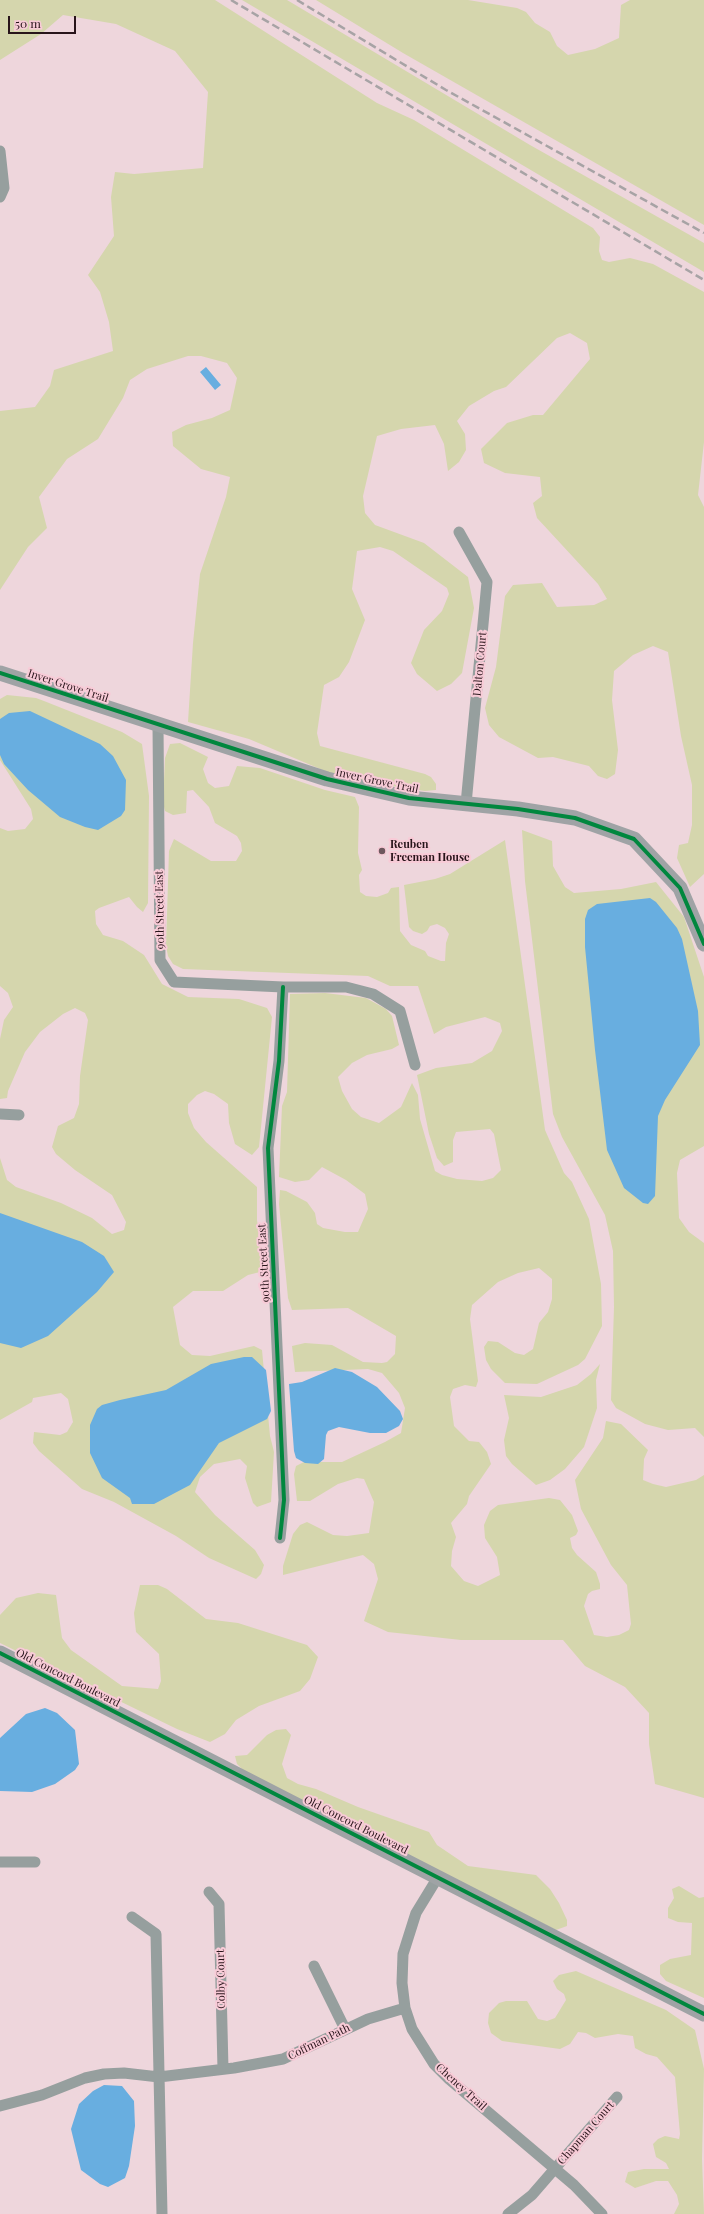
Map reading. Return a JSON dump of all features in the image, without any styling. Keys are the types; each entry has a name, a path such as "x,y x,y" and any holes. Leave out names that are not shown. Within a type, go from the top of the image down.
{"street":[{"path":"0,151 4,188 0,196"},
{"name":"Dalton Court","path":"459,532 487,582 466,804"},
{"name":"Inver Grove Trail","path":"0,673 158,725 363,789 409,798 518,809 575,818 634,839 680,888 704,944"},
{"name":"90th Street East","path":"158,725 160,960 174,982 283,988 279,1061 268,1148 284,1500 280,1538"},
{"path":"283,988 346,987 373,994 400,1011 415,1065"},
{"path":"0,1114 19,1115"},
{"name":"Old Concord Boulevard","path":"0,1653 704,2014"},
{"path":"0,1862 35,1862"},
{"name":"Cheney Trail","path":"438,1877 416,1914 406,1940 402,1983 405,2008 412,2029 434,2064 590,2200 602,2214"},
{"name":"Colby Court","path":"209,1892 219,1904 223,2070"},
{"path":"132,1917 156,1934 162,2214"},
{"path":"314,1966 346,2029"},
{"name":"Coffman Path","path":"0,2106 42,2095 81,2079 100,2074 124,2073 159,2077 223,2070 283,2059 368,2019 405,2008"},
{"name":"Chapman Court","path":"508,2214 532,2195 617,2097"}],"green space":[{"path":"0,0 215,0 377,103 414,120 593,228 600,237 599,251 602,260 609,262 630,258 653,264 704,292 704,442 698,495 704,507 704,874 690,887 677,858 679,845 688,843 692,825 692,785 681,736 668,652 653,646 633,655 614,671 612,700 618,750 615,774 607,779 598,776 589,766 553,757 538,758 499,737 489,725 485,708 496,667 505,596 513,585 542,583 557,607 594,605 607,599 598,584 537,518 533,503 542,496 540,477 505,473 484,463 481,449 507,423 533,415 543,415 590,359 587,343 570,333 557,338 506,387 494,391 469,406 457,421 465,434 466,450 459,462 448,471 444,444 435,425 401,429 377,436 363,496 365,513 375,525 424,543 468,577 474,608 462,673 451,684 437,691 417,674 411,663 424,630 442,611 449,594 447,588 393,551 380,547 357,551 352,589 365,620 349,662 339,677 324,685 317,733 320,746 425,774 431,777 436,784 436,790 425,791 344,779 249,739 188,722 193,643 200,574 226,497 230,477 201,469 173,446 172,432 186,425 212,418 230,410 237,378 227,363 201,356 188,356 147,369 130,380 123,398 98,439 67,459 39,497 47,528 28,547 0,590 0,411 35,407 50,386 54,370 113,351 109,322 100,292 88,275 114,236 111,197 115,172 134,174 203,168 208,92 175,51 116,24 63,15 41,34 0,60"},
{"path":"242,0 287,0 530,145 704,243 704,272"},
{"path":"316,0 468,0 517,8 526,12 535,23 550,32 557,46 568,55 595,49 619,38 621,5 630,0 704,0 704,225 403,53"},
{"path":"7,695 36,698 122,732 142,744 149,796 148,903 143,912 129,897 99,908 95,911 96,924 103,935 123,941 144,955 162,984 188,997 239,999 267,1008 272,1017 259,1147 252,1155 235,1144 229,1123 228,1104 214,1094 205,1091 197,1095 188,1104 188,1113 194,1128 206,1142 257,1187 257,1220 262,1261 260,1272 248,1275 223,1291 193,1291 173,1307 180,1345 192,1355 210,1356 254,1346 262,1350 270,1436 274,1452 271,1502 257,1507 253,1503 245,1478 247,1466 240,1459 214,1464 200,1477 195,1492 215,1515 255,1550 264,1565 261,1574 256,1579 209,1558 176,1536 114,1502 82,1489 39,1451 33,1443 34,1432 60,1435 67,1432 73,1422 68,1399 61,1393 33,1398 32,1402 0,1420 0,1158 7,1180 16,1187 61,1203 92,1218 112,1234 124,1230 126,1222 112,1195 75,1170 56,1154 52,1147 58,1126 74,1118 79,1104 80,1076 88,1020 85,1013 75,1008 63,1014 40,1032 25,1052 8,1091 7,1098 0,1099 0,1039 4,1020 13,1007 8,993 0,986 0,828 8,831 25,829 33,819 31,809 0,760 0,699"},
{"path":"180,743 208,757 203,769 208,783 215,788 229,786 237,766 260,768 325,790 355,797 359,807 358,853 362,870 359,875 360,892 366,896 377,897 388,893 391,888 399,887 400,931 411,945 425,951 428,956 441,961 445,961 446,943 449,934 445,928 437,924 430,926 427,931 422,934 413,931 409,927 404,885 435,879 450,874 505,840 545,1130 564,1173 572,1182 589,1219 601,1284 602,1326 585,1359 578,1365 537,1384 505,1383 491,1369 486,1360 484,1347 488,1341 498,1342 515,1353 524,1355 533,1349 539,1323 548,1312 552,1299 552,1279 539,1268 518,1273 498,1282 472,1305 470,1319 478,1381 476,1387 465,1385 453,1389 450,1397 454,1426 469,1441 479,1442 487,1452 491,1464 469,1496 467,1504 451,1523 456,1537 452,1551 451,1566 464,1581 478,1586 500,1575 497,1557 485,1538 484,1525 490,1511 498,1505 549,1498 560,1500 572,1515 578,1531 576,1535 570,1538 572,1548 577,1555 596,1572 600,1584 600,1589 592,1591 588,1594 584,1606 594,1635 607,1637 619,1635 629,1630 631,1624 627,1585 611,1565 581,1509 575,1480 603,1438 606,1421 621,1424 648,1450 644,1459 643,1480 666,1487 696,1480 704,1475 704,1798 655,1784 649,1744 649,1713 625,1687 585,1666 563,1640 461,1640 388,1632 364,1621 378,1579 374,1564 363,1555 283,1575 283,1566 293,1534 300,1525 307,1522 333,1535 347,1536 369,1533 374,1502 364,1479 357,1478 338,1484 310,1501 297,1501 294,1474 296,1466 304,1462 342,1462 385,1442 401,1433 405,1408 399,1393 382,1373 368,1369 295,1372 292,1346 305,1343 332,1345 363,1362 382,1363 387,1362 395,1354 396,1336 348,1308 292,1310 288,1298 279,1204 280,1190 286,1191 307,1202 315,1213 317,1224 323,1228 345,1232 358,1232 368,1209 365,1194 346,1180 322,1167 309,1180 295,1182 279,1177 282,1106 287,1092 290,994 325,993 366,998 386,1009 392,1016 399,1045 392,1049 367,1055 352,1063 338,1077 342,1091 352,1109 361,1117 379,1123 401,1107 412,1083 418,1095 420,1119 435,1171 442,1175 457,1179 482,1181 493,1178 501,1170 494,1134 490,1129 456,1132 453,1140 453,1162 444,1166 437,1158 429,1134 417,1075 436,1068 472,1063 492,1051 502,1031 500,1023 485,1017 446,1027 434,1034 418,986 390,986 368,976 183,969 173,964 168,956 166,946 169,851 174,839 211,861 236,861 242,851 241,843 237,836 215,823 209,807 193,790 187,791 186,813 173,815 165,811 163,803 165,758 170,744"},
{"path":"522,830 552,841 553,866 565,887 574,893 621,889 656,882 684,917 704,977 704,1146 680,1160 677,1173 679,1218 689,1232 704,1243 704,1437 695,1428 668,1430 645,1424 616,1408 611,1400 614,1307 613,1251 605,1215 562,1137 553,1114 525,881"},
{"path":"600,1364 596,1380 597,1408 584,1447 565,1469 550,1480 536,1485 512,1464 506,1456 504,1440 509,1418 504,1395 541,1397 577,1385 591,1374"},
{"path":"140,1585 158,1585 167,1589 206,1619 238,1623 307,1645 318,1657 310,1679 300,1691 259,1706 236,1720 225,1734 210,1742 177,1729 0,1643 0,1615 16,1598 38,1593 56,1595 62,1638 71,1650 122,1686 158,1689 161,1681 159,1654 136,1632 134,1613"},
{"path":"286,1729 291,1735 282,1764 287,1778 298,1784 316,1789 358,1807 429,1832 437,1845 468,1866 536,1875 550,1889 559,1903 567,1920 567,1926 556,1930 245,1772 237,1764 235,1756 247,1755 267,1735 276,1730"},
{"path":"679,1886 699,1898 704,1897 704,1998 666,1981 660,1974 660,1965 670,1959 691,1955 692,1923 678,1922 668,1918 668,1908 674,1898 672,1889"},
{"path":"576,1971 666,2010 695,2030 704,2069 702,2159 704,2214 674,2214 679,2204 677,2195 668,2181 656,2181 635,2188 625,2182 628,2172 644,2169 669,2169 666,2163 656,2157 653,2144 658,2139 665,2136 679,2139 680,2134 675,2077 657,2057 646,2054 635,2048 633,2036 618,2034 595,2038 586,2033 578,2032 570,2044 560,2049 502,2041 491,2033 488,2023 489,2013 499,2003 506,2001 527,2001 538,2019 547,2021 555,2018 566,2000 564,1994 557,1989 553,1981 559,1975"}],"water":[{"path":"206,367 221,385 215,390 200,372"},
{"path":"30,711 100,744 113,756 126,780 125,810 121,816 98,830 85,827 60,817 28,790 4,764 0,755 0,719 9,713"},
{"path":"650,898 656,902 677,928 682,939 698,1011 700,1045 665,1100 658,1116 655,1196 648,1204 643,1203 624,1188 607,1150 585,947 585,919 588,910 597,904"},
{"path":"0,1213 82,1242 104,1256 114,1272 97,1292 48,1336 21,1348 0,1343"},
{"path":"244,1357 252,1357 266,1370 271,1411 267,1419 219,1443 190,1485 154,1504 132,1504 130,1498 102,1478 90,1453 90,1425 97,1409 102,1405 120,1400 166,1390 211,1364"},
{"path":"335,1368 352,1372 377,1387 400,1411 403,1419 399,1426 386,1433 370,1433 339,1427 328,1431 326,1435 324,1459 318,1464 305,1463 296,1458 294,1451 289,1384 302,1382"},
{"path":"45,1708 57,1713 75,1730 79,1764 75,1770 55,1784 32,1792 0,1791 0,1738 26,1714"},
{"path":"104,2085 122,2086 134,2101 135,2126 129,2166 125,2178 108,2187 100,2184 81,2170 71,2129 79,2104 93,2091"}],"railway":[{"path":"231,0 704,280"},
{"path":"297,0 446,90 704,233"}],"cycle path":[{"path":"0,673 327,779 409,798 518,809 575,818 634,839 680,888 704,944"},
{"path":"280,1538 284,1500 268,1148 279,1061 283,987"},
{"path":"0,1653 704,2014"}],"place":[{"name":"Reuben Freeman House","path":"382,851"}]}
